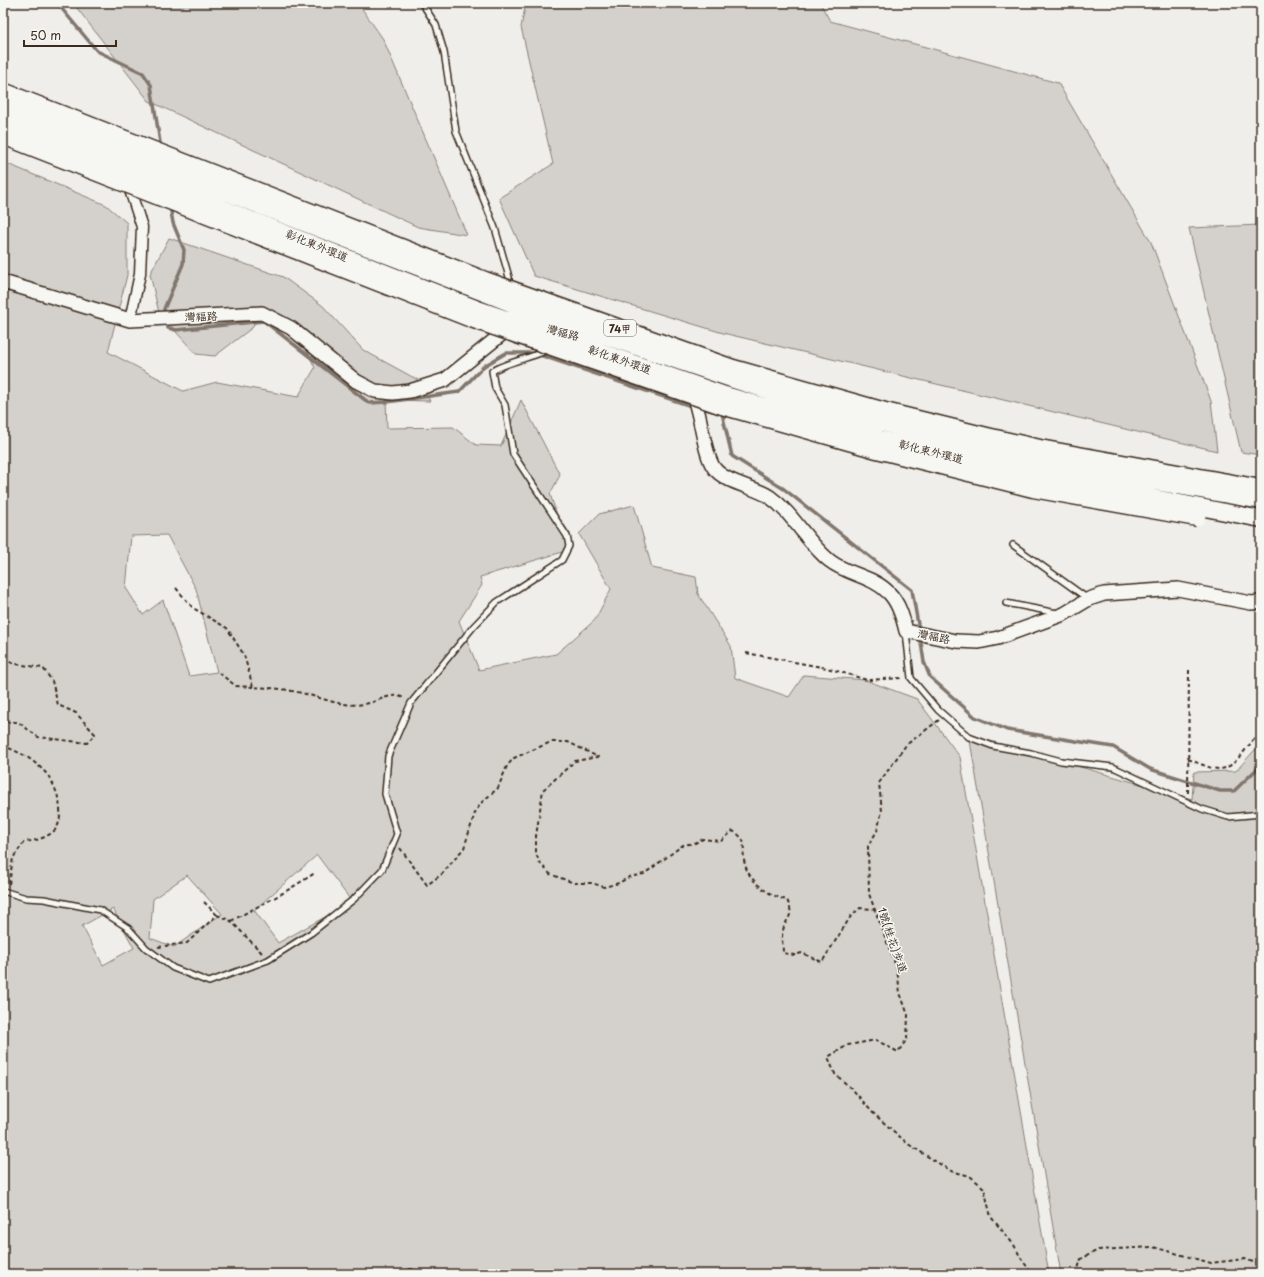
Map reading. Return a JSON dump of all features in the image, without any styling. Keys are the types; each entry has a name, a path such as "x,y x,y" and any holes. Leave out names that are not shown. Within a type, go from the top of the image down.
{"main road":[{"name":"74甲","path":"3,91 485,280 733,368 885,411 987,436 1040,448 1261,488"},
{"name":"彰化東外環道","path":"3,106 533,312 731,379 831,410 993,451 1039,461 1261,501"},
{"name":"彰化東外環道","path":"3,122 476,308 725,395 880,439 982,464 1261,519"},
{"path":"3,136 471,319 722,406 877,450 1033,489 1261,530"}],"street":[{"path":"3,122 108,167 128,184 142,227 140,274 130,320"},
{"name":"灣福路","path":"3,282 130,320 262,313 291,328 356,381 375,391 393,393 410,390 445,380 508,330 547,326 663,366 684,379 692,391 701,420 707,451 714,469 734,482 770,496 831,562 873,581 889,593 901,611 906,631 956,641 979,642 998,638 1064,614 1089,599 1104,594 1178,589 1251,603 1261,602"},
{"name":"灣福路","path":"508,330 548,340 678,384 686,390 701,420"}],"lane":[{"path":"422,3 436,25 444,52 456,131 495,228 509,277 508,307"},
{"path":"508,315 508,330"},
{"path":"3,892 26,898 44,899 100,910 128,928 146,948 173,968 209,982 268,960 311,933 370,884 382,870 389,857 397,834 385,794 388,756 411,702 474,626 498,602 562,560 569,546 567,536 513,454 505,405 495,388 492,371 507,363 524,360 543,352 548,340"},
{"path":"1013,545 1089,599"},
{"path":"1006,603 1064,614"},
{"path":"906,631 911,678 938,710 969,737 993,746 1031,753 1061,761 1113,767 1188,803 1228,817 1261,814"},
{"path":"407,1274 411,1272 416,1274"}],"path":[{"path":"176,588 192,608 227,628 244,655 253,687"},
{"path":"746,653 828,668 867,680 911,678"},
{"path":"3,660 16,664 43,668 52,681 58,705 76,713 95,734 87,742 38,737 18,722 3,722"},
{"path":"1188,803 1189,668"},
{"path":"219,673 236,686 293,691 334,703 365,704 381,698 401,696 411,702"},
{"name":"1號(桂花)步道","path":"946,716 929,726 906,745 879,783 882,811 877,831 868,846 869,894 897,969 900,993 908,1015 907,1039 898,1052 876,1040 848,1045 828,1057 835,1074 853,1090 873,1113 908,1144 951,1171 970,1176 984,1188 991,1217 1014,1245 1032,1274"},
{"path":"1188,759 1214,769 1225,769 1236,762 1255,737 1261,735"},
{"path":"393,842 409,858 427,885 434,882 464,848 475,814 481,804 498,788 510,762 525,753 551,742 568,742 598,757 575,761 543,790 536,836 536,854 540,863 550,874 574,883 592,883 604,887 619,883 629,877 644,874 683,845 696,843 703,839 721,841 732,831 740,836 745,844 744,860 747,869 754,880 764,890 776,897 787,900 791,908 789,920 783,930 783,953 794,955 802,953 822,962 851,916 860,908 874,909"},
{"path":"3,744 9,749 27,757 45,772 57,792 60,813 56,829 40,840 24,842 13,858 9,878 9,893"},
{"path":"231,921 283,893 315,873"},
{"path":"204,902 217,915 231,921 256,945 268,960"},
{"path":"146,948 187,942 217,915"},
{"path":"1080,1274 1078,1269 1081,1259 1098,1250 1153,1247 1211,1263 1245,1259 1261,1265"}],"shaded area":[{"path":"73,3 358,3 383,39 467,235 418,227 149,101"},
{"path":"526,3 820,3 830,21 1058,83 1151,242 1211,401 1217,451 723,333 534,276 499,198 553,164 521,27"},
{"path":"3,162 106,205 127,223 127,275 108,352 183,391 217,382 298,397 315,368 294,322 260,305 253,327 215,356 196,354 159,313 150,274 169,238 283,277 323,306 363,350 418,380 430,401 386,400 387,428 453,427 476,445 501,446 521,400 560,475 550,494 569,550 480,577 482,585 459,621 479,670 556,654 595,620 611,589 579,534 599,514 634,505 652,568 696,577 698,594 731,646 735,678 789,697 804,675 865,680 917,699 960,757 1049,1274 3,1274 3,343 5,341 3,336","holes":["167,535 196,589 217,672 189,676 163,600 143,615 126,588 131,536","317,855 352,902 278,943 254,910","187,875 222,914 174,947 150,938 153,899","113,909 134,948 103,965 82,926"]},
{"path":"1261,225 1261,455 1241,452 1189,228"},
{"path":"969,735 1192,799 1194,772 1236,771 1261,743 1261,1274 1061,1274"}],"waterway":[{"path":"57,3 97,51 143,73 151,85 161,149"},
{"path":"165,315 164,309 183,264 184,250 173,223 170,206"},
{"path":"167,321 168,328 176,330 264,321 369,403 459,392 484,366 506,353 534,353 694,407"},
{"path":"700,408 722,413 732,456 784,489 912,590 919,630"},
{"path":"920,636 924,662 930,677 975,717 1007,730 1113,747 1150,769 1220,791 1234,791 1261,765"}]}
